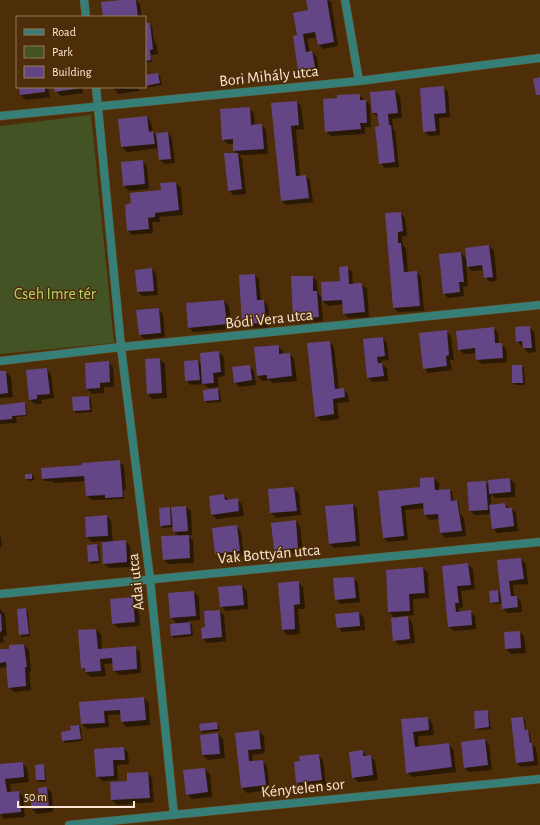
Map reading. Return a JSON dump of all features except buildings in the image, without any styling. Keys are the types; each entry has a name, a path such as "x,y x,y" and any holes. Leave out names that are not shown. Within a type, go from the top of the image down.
{"street":[{"path":"84,0 86,16"},
{"path":"346,0 359,81"},
{"name":"Bori Mihály utca","path":"0,116 359,81 540,58"},
{"path":"96,88 121,347"},
{"name":"Bódi Vera utca","path":"0,361 121,347 540,305"},
{"name":"Adai utca","path":"121,347 150,579 174,815"},
{"name":"Vak Bottyán utca","path":"0,594 540,542"},
{"name":"Kénytelen sor","path":"69,825 540,779"}],"green space":[{"name":"Cseh Imre tér","path":"91,115 114,343 0,354 0,126"}]}
